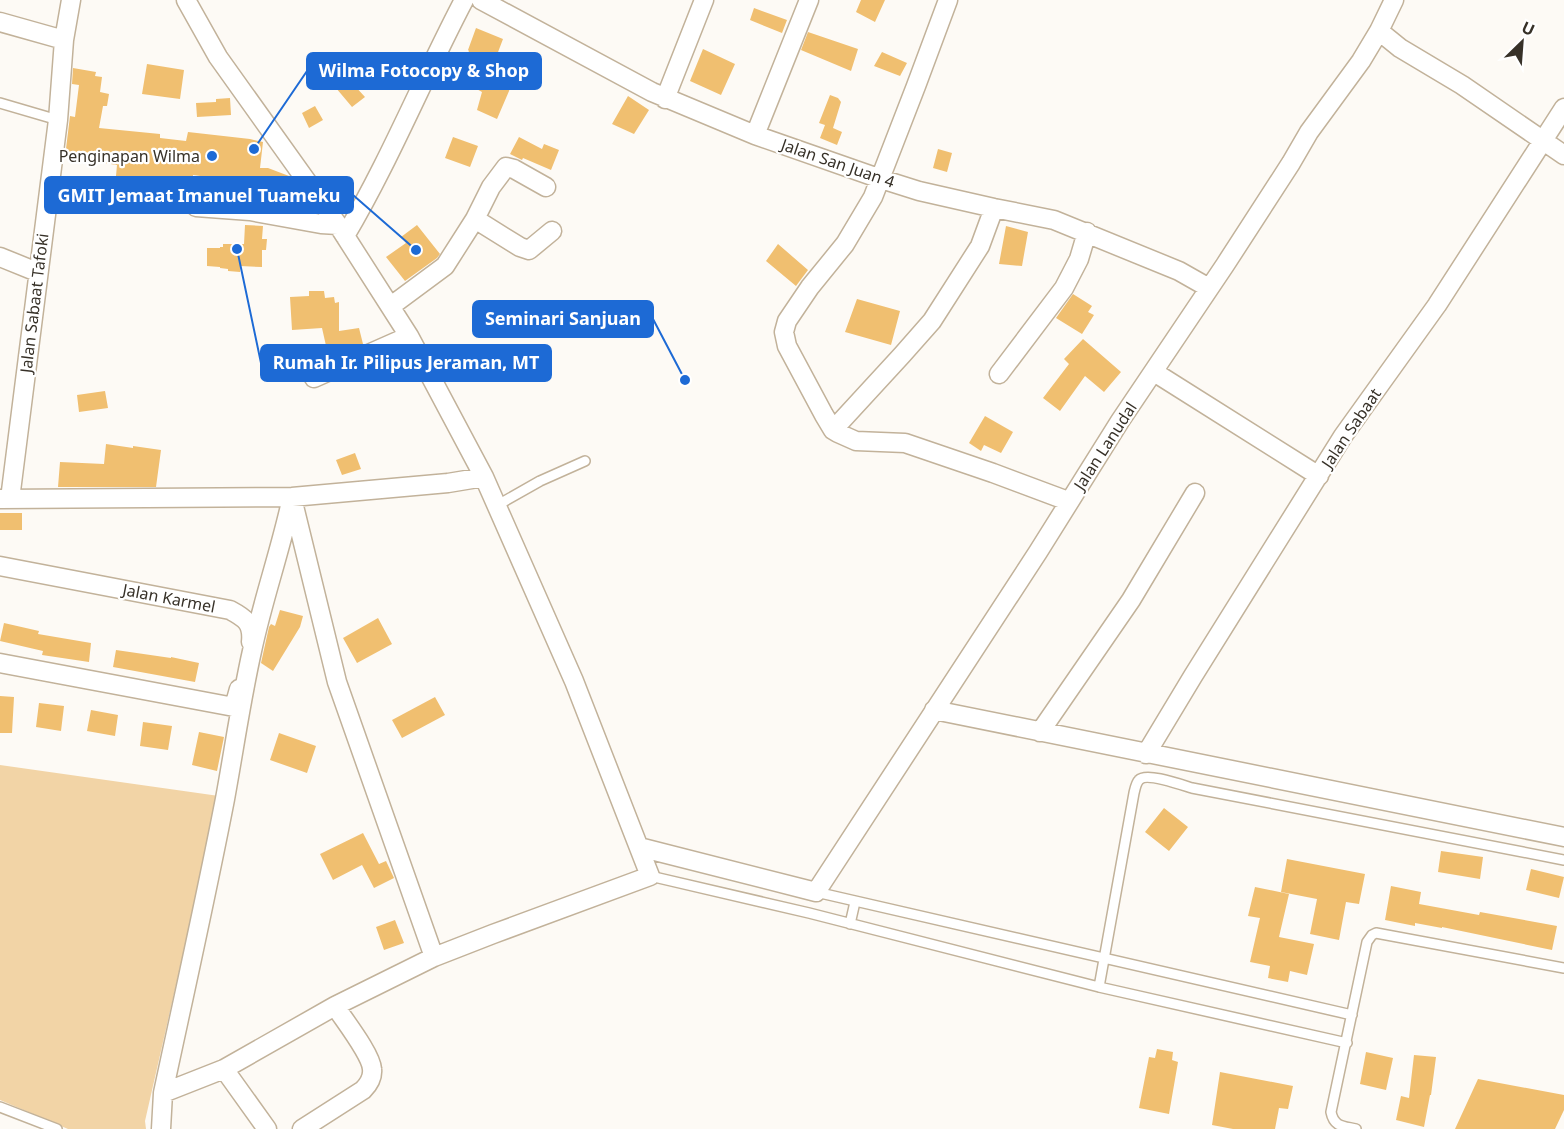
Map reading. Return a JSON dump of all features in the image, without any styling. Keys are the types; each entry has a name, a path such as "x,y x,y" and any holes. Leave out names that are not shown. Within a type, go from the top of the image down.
{"street":[{"name":"Jalan Sabaat Tafoki","path":"5,499 58,120 64,40 71,0"},
{"path":"163,1093 224,1069 335,1006 434,957 650,876 574,681 484,477 391,306 341,230 218,57 186,0"},
{"path":"341,230 381,168 464,0"},
{"name":"Jalan San Juan 4","path":"481,0 664,99 755,135 880,179 919,191 1054,219 1179,271 1209,288"},
{"path":"664,99 704,0"},
{"path":"755,135 809,0"},
{"path":"948,0 873,197 852,234 810,287 784,328 787,346 833,430 843,436 856,441 905,443 1068,501"},
{"name":"Jalan Lanudal","path":"816,892 1309,132 1351,76 1379,31 1394,0"},
{"path":"0,22 64,40"},
{"path":"1379,31 1400,48 1461,85 1564,155"},
{"name":"Jalan Sabaat","path":"1146,754 1356,417 1437,305 1564,108"},
{"path":"391,306 446,266 506,167 546,187"},
{"path":"196,207 250,211 341,230"},
{"path":"833,430 932,321 980,246 994,208"},
{"path":"475,219 520,247 529,250 552,231"},
{"path":"999,374 1064,288 1079,259 1088,232"},
{"path":"0,257 37,272"},
{"path":"314,378 409,336"},
{"path":"1154,372 1319,476"},
{"path":"5,499 292,497 448,483 484,477"},
{"path":"1040,732 1131,600 1195,493"},
{"path":"292,497 337,682 434,957"},
{"path":"161,1129 163,1093 225,799 252,649 286,528 292,497"},
{"name":"Jalan Karmel","path":"0,566 230,610 249,623 251,629 251,642 234,707 0,663"},
{"path":"934,710 1564,837"},
{"path":"639,847 816,892"},
{"path":"302,1129 363,1090 369,1084 371,1077 372,1068 365,1052 335,1006"},
{"path":"224,1069 267,1129"}],"lane":[{"path":"0,103 58,120"},
{"path":"496,506 540,481 585,461"},
{"path":"1100,987 1134,794 1137,782 1144,776 1192,788 1564,860"},
{"path":"650,876 809,913 1100,987 1347,1043"},
{"path":"816,892 1352,1015"},
{"path":"850,924 855,902"},
{"path":"1356,1129 1335,1123 1331,1112 1367,942 1372,935 1376,933 1564,968"},
{"path":"0,1107 57,1129"}],"shaded area":[{"path":"0,765 219,796 145,1121 146,1129 68,1129 0,1100"}],"building":[{"path":"861,0 885,0 875,22 856,12"},
{"path":"754,8 787,20 782,33 750,20"},
{"path":"476,28 503,39 492,68 515,77 497,119 477,110 482,92 455,77 469,51"},
{"path":"808,32 858,49 851,71 801,50"},
{"path":"703,49 735,64 721,95 690,81"},
{"path":"882,52 907,63 900,76 874,66"},
{"path":"332,61 365,97 352,107 320,69"},
{"path":"147,64 184,70 180,99 142,94"},
{"path":"73,68 96,72 95,76 102,77 100,92 109,94 107,106 103,106 99,128 160,134 160,138 186,141 188,132 263,142 260,168 268,168 289,176 290,188 193,175 192,192 159,189 158,193 115,187 117,165 65,157 70,116 75,117 79,85 72,84"},
{"path":"830,95 841,102 833,128 842,132 837,145 820,138 825,125 819,123"},
{"path":"628,96 649,110 634,134 612,124"},
{"path":"230,98 231,115 197,117 196,103 216,102 216,99"},
{"path":"315,106 323,120 309,128 302,113"},
{"path":"453,137 478,146 470,167 445,158"},
{"path":"519,137 542,149 544,144 559,150 551,170 510,154"},
{"path":"938,149 952,153 947,172 933,168"},
{"path":"245,225 263,226 262,239 267,239 266,250 262,250 262,267 240,266 240,272 207,266 207,248 220,248 223,244 244,244"},
{"path":"417,225 440,254 405,281 386,257 406,243 401,237"},
{"path":"1006,226 1028,232 1022,266 999,264"},
{"path":"778,244 808,270 796,286 766,261"},
{"path":"309,291 324,291 325,298 334,297 335,303 339,302 339,331 359,328 363,344 329,359 322,328 292,330 290,297 309,296"},
{"path":"1073,294 1092,306 1088,312 1094,315 1082,334 1056,318"},
{"path":"857,299 900,311 891,345 845,332"},
{"path":"1083,339 1121,372 1104,392 1085,376 1060,411 1043,398 1069,364 1064,359"},
{"path":"105,391 108,408 79,412 77,395"},
{"path":"985,416 1013,432 1001,453 984,445 981,451 969,443"},
{"path":"106,444 161,450 156,487 58,487 60,462 104,464"},
{"path":"355,453 361,469 342,475 336,460"},
{"path":"0,513 22,513 22,530 0,530"},
{"path":"280,610 303,616 300,627 273,671 261,663 269,627 271,624 275,626"},
{"path":"378,618 392,644 357,663 343,638"},
{"path":"4,623 39,631 38,634 91,643 89,662 42,655 43,651 0,641"},
{"path":"116,650 199,663 195,682 113,667"},
{"path":"0,696 14,697 12,733 0,733"},
{"path":"435,697 445,715 402,738 392,720"},
{"path":"39,703 64,706 61,731 36,727"},
{"path":"91,710 118,715 115,736 87,731"},
{"path":"143,722 172,726 168,750 140,746"},
{"path":"199,732 224,737 217,771 192,765"},
{"path":"279,733 316,746 307,773 270,760"},
{"path":"1164,808 1188,827 1169,851 1145,832"},
{"path":"363,833 379,864 386,861 394,878 374,888 362,865 333,880 320,854"},
{"path":"1441,851 1483,857 1480,879 1438,872"},
{"path":"1287,859 1365,874 1359,904 1346,902 1339,940 1310,934 1317,899 1281,892"},
{"path":"1531,869 1564,877 1559,898 1526,890"},
{"path":"1391,886 1421,892 1419,904 1557,926 1552,950 1442,927 1415,923 1415,926 1385,920"},
{"path":"1255,887 1289,894 1279,937 1314,944 1307,975 1290,971 1288,982 1268,978 1270,966 1250,962 1260,918 1248,916"},
{"path":"395,920 404,943 384,950 376,927"},
{"path":"1157,1049 1173,1052 1172,1060 1178,1062 1169,1114 1139,1108 1149,1057 1155,1058"},
{"path":"1366,1052 1393,1058 1386,1090 1360,1084"},
{"path":"1414,1055 1436,1057 1424,1127 1396,1120 1401,1096 1409,1098"},
{"path":"1220,1072 1293,1086 1288,1109 1279,1108 1275,1129 1233,1129 1212,1125"},
{"path":"1478,1079 1564,1095 1564,1110 1555,1129 1455,1129"}],"place":[{"name":"Wilma Fotocopy & Shop","path":"254,149"},
{"name":"Penginapan Wilma","path":"212,156"},
{"name":"Rumah Ir. Pilipus Jeraman, MT","path":"237,249"},
{"name":"GMIT Jemaat Imanuel Tuameku","path":"416,250"},
{"name":"Seminari Sanjuan","path":"685,380"}]}
